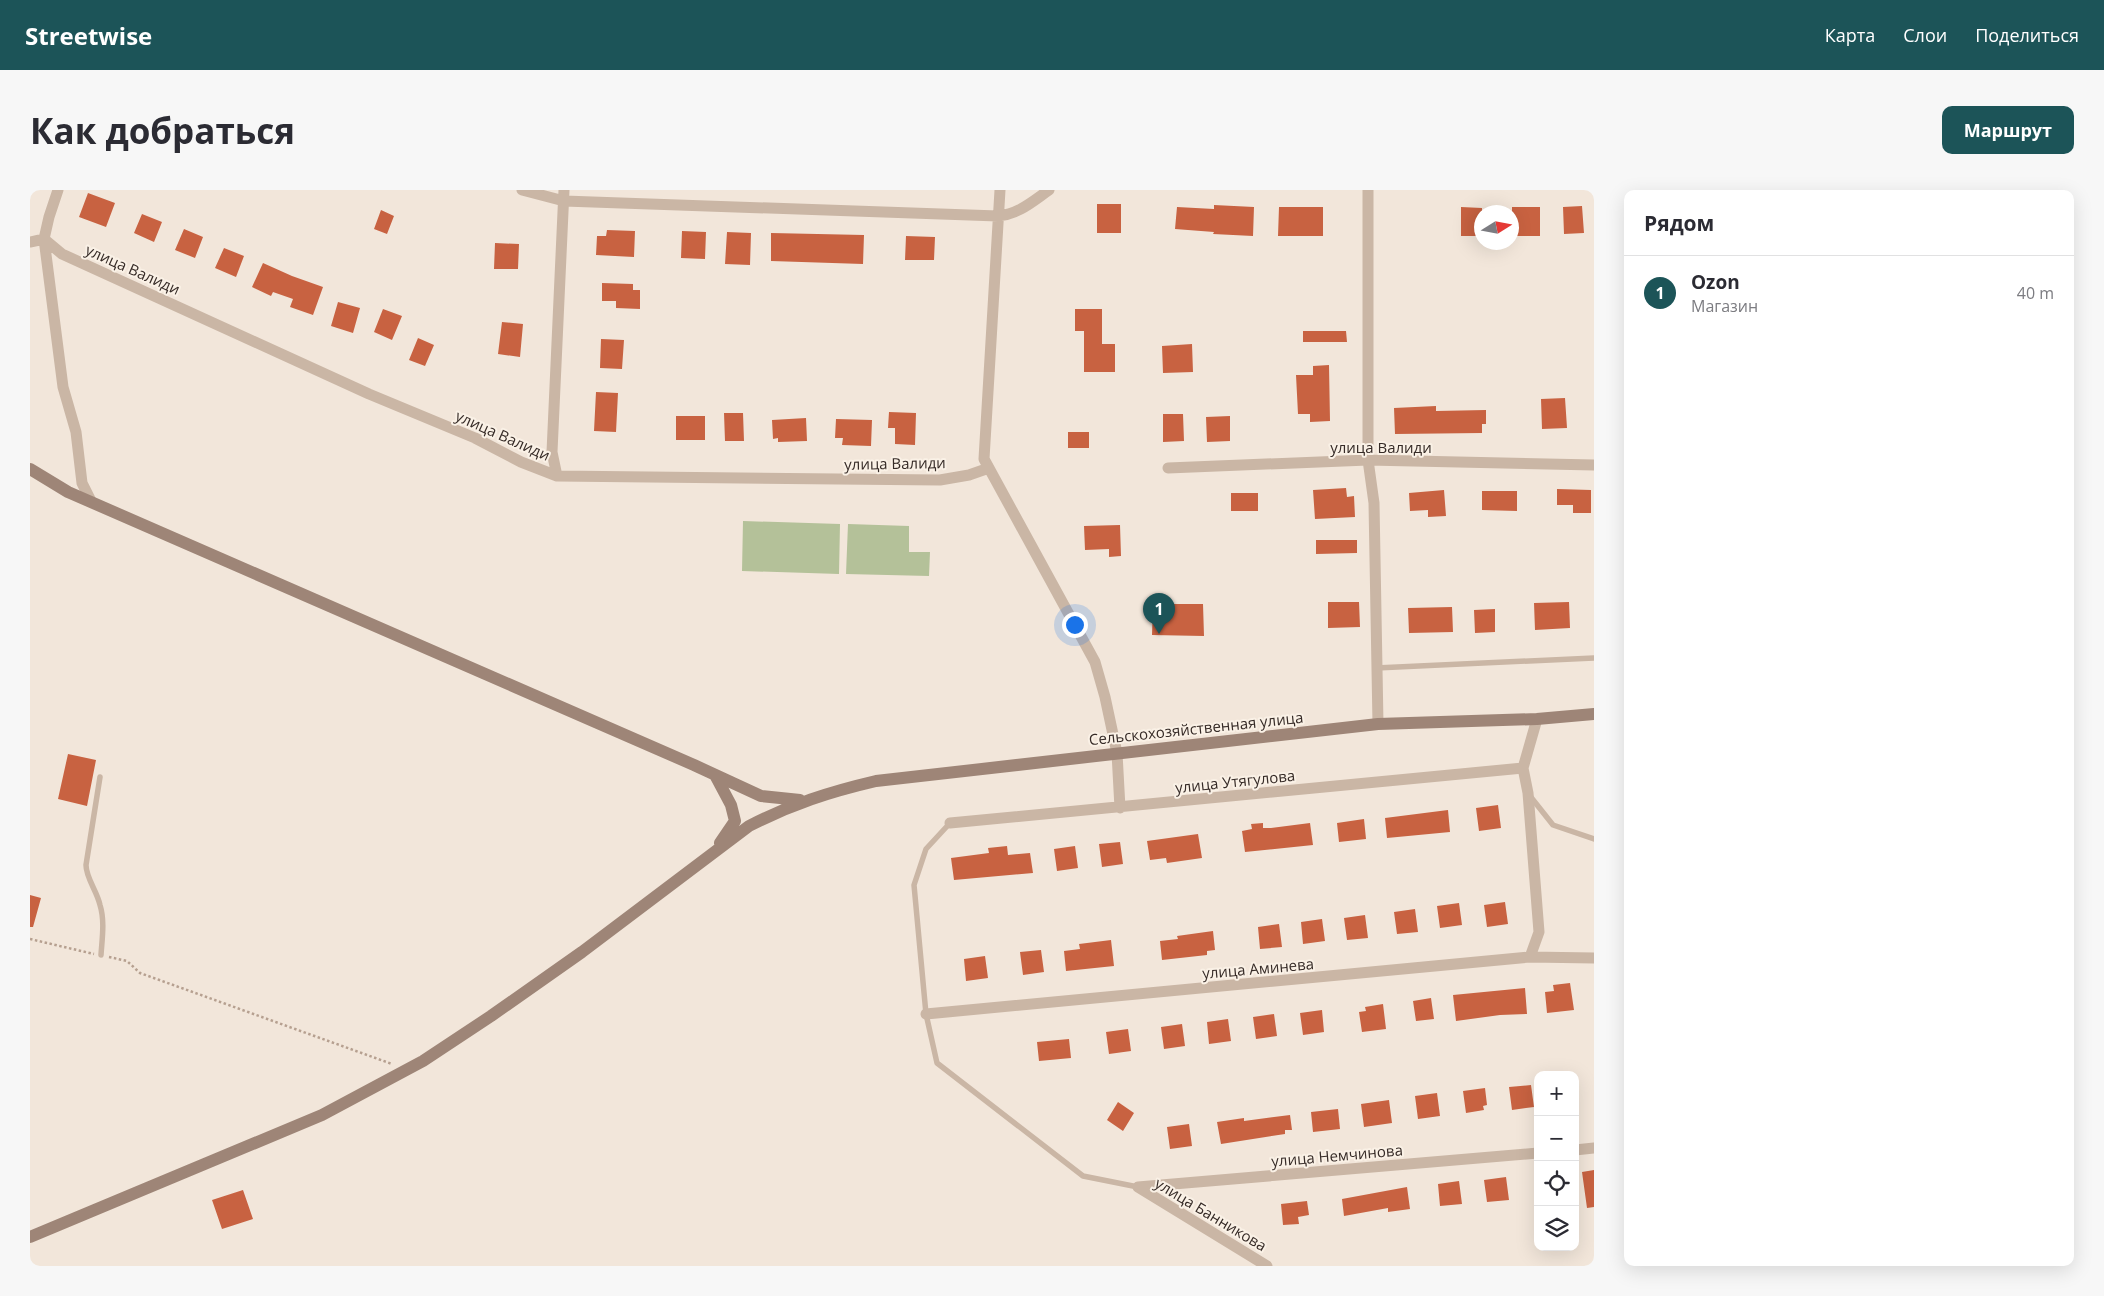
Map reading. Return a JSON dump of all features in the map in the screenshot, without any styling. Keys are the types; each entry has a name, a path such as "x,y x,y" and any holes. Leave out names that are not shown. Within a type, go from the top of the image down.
{"main road":[{"path":"30,469 68,492 761,796 805,800"},
{"name":"Сельскохозяйственная улица","path":"30,1237 322,1115 408,1069 491,1016 749,826 805,800 831,791 876,781 1378,724 1594,714"},
{"path":"711,855 735,821 731,805 714,775"}],"street":[{"path":"58,190 44,239 62,387 76,432 82,483 91,501"},
{"path":"522,190 564,195 998,216 1009,215 1021,210 1049,190"},
{"path":"1000,190 984,459 1095,662 1118,753 1120,808"},
{"path":"1368,190 1368,460 1374,503 1378,724"},
{"path":"558,476 552,452 564,195"},
{"path":"30,242 44,239"},
{"name":"улица Валиди","path":"44,239 62,254 370,394 474,438 521,462 558,476 940,480 968,475 989,468"},
{"name":"улица Валиди","path":"1168,468 1368,460 1594,465"},
{"path":"1530,957 1539,932 1528,793 1523,768 1537,718"},
{"name":"улица Утягулова","path":"950,823 1523,768"},
{"name":"улица Аминева","path":"926,1014 1530,957 1594,958"},
{"path":"1579,1150 1594,1148"},
{"name":"улица Немчинова","path":"1138,1187 1534,1153"},
{"name":"улица Банникова","path":"1138,1187 1267,1266"}],"lane":[{"path":"1376,668 1594,658"},
{"path":"100,777 86,872 98,897 103,915 101,956"},
{"path":"1528,793 1553,825 1594,839"},
{"path":"950,823 926,849 914,885 926,1014 937,1063 1083,1176 1138,1187"}],"path":[{"path":"30,939 127,961 140,973 408,1069"}],"green space":[{"path":"743,521 840,524 839,574 742,571"},
{"path":"848,524 909,526 909,552 930,552 929,576 846,574"}],"building":[{"path":"88,193 115,203 106,227 79,217"},
{"path":"1097,204 1121,204 1121,233 1097,233"},
{"path":"1214,205 1254,207 1253,236 1213,234 1214,232 1175,229 1177,207 1214,209"},
{"path":"1582,206 1584,233 1564,234 1563,207"},
{"path":"1279,207 1323,207 1323,236 1278,236"},
{"path":"1461,207 1474,208 1474,236 1461,236"},
{"path":"1519,207 1540,207 1540,236 1519,236"},
{"path":"381,210 394,216 387,234 374,229"},
{"path":"142,214 162,222 154,242 134,233"},
{"path":"184,229 203,237 195,258 175,250"},
{"path":"607,230 635,231 634,257 596,255 597,236 606,236"},
{"path":"682,231 706,232 705,259 681,258"},
{"path":"727,232 751,233 750,265 725,264"},
{"path":"771,233 864,235 863,264 771,261"},
{"path":"906,236 935,237 934,260 905,260"},
{"path":"495,243 519,244 518,269 494,269"},
{"path":"224,248 244,256 236,277 215,268"},
{"path":"263,263 323,287 313,315 290,307 293,299 273,292 271,296 252,287"},
{"path":"602,283 633,284 633,290 640,290 640,309 616,308 616,301 602,301"},
{"path":"338,302 360,308 353,333 331,326"},
{"path":"383,309 402,316 392,340 374,332"},
{"path":"1075,309 1102,309 1102,344 1115,344 1115,372 1084,372 1084,331 1075,331"},
{"path":"502,322 523,324 520,357 498,354"},
{"path":"1303,331 1346,331 1347,342 1303,342"},
{"path":"418,338 434,345 425,366 409,360"},
{"path":"601,339 624,340 622,369 600,368"},
{"path":"1192,344 1193,372 1163,373 1162,346"},
{"path":"1329,365 1330,421 1310,422 1310,414 1298,414 1296,375 1313,375 1313,366"},
{"path":"596,392 618,393 616,432 594,431"},
{"path":"1565,398 1567,428 1542,429 1541,399"},
{"path":"1436,406 1436,411 1486,410 1486,424 1482,424 1482,433 1395,434 1394,408"},
{"path":"889,412 916,413 915,445 895,444 895,428 888,428"},
{"path":"724,413 743,413 744,441 725,441"},
{"path":"1163,414 1183,414 1184,441 1163,442"},
{"path":"676,416 705,416 705,440 676,440"},
{"path":"1230,416 1230,441 1207,442 1206,417"},
{"path":"806,418 807,441 778,442 778,438 773,439 772,420"},
{"path":"836,419 872,420 871,446 842,445 843,438 835,438"},
{"path":"1068,432 1089,432 1089,448 1068,448"},
{"path":"1346,488 1347,497 1354,496 1355,517 1315,519 1313,490"},
{"path":"1557,489 1591,490 1591,513 1573,513 1573,505 1557,505"},
{"path":"1444,490 1446,516 1428,517 1428,510 1410,511 1409,493"},
{"path":"1482,491 1517,491 1517,511 1482,510"},
{"path":"1231,493 1258,493 1258,511 1231,511"},
{"path":"1120,525 1121,556 1109,557 1109,549 1085,550 1084,526"},
{"path":"1316,540 1357,540 1357,553 1316,554"},
{"path":"1328,602 1359,602 1360,627 1328,628"},
{"path":"1569,602 1570,628 1535,630 1534,603"},
{"path":"1153,604 1203,604 1204,636 1152,635"},
{"path":"1452,607 1453,632 1409,633 1408,608"},
{"path":"1495,609 1495,632 1475,633 1474,610"},
{"path":"68,754 96,760 87,806 58,799"},
{"path":"1498,805 1501,828 1479,831 1476,808"},
{"path":"1448,810 1450,832 1387,838 1385,818"},
{"path":"1364,819 1366,839 1339,842 1337,823"},
{"path":"1263,823 1263,828 1271,828 1310,823 1313,845 1245,852 1242,831 1252,829 1251,824"},
{"path":"1198,834 1202,858 1167,863 1166,858 1150,860 1147,841"},
{"path":"1120,842 1123,864 1102,867 1099,844"},
{"path":"1007,846 1008,855 1030,853 1033,873 954,880 951,858 989,853 988,848"},
{"path":"1075,846 1078,868 1057,871 1054,849"},
{"path":"30,895 41,898 33,927 30,927"},
{"path":"1505,902 1508,924 1487,927 1484,905"},
{"path":"1459,903 1462,925 1440,928 1437,906"},
{"path":"1415,909 1418,932 1397,934 1394,912"},
{"path":"1365,915 1368,938 1347,940 1344,918"},
{"path":"1322,919 1325,941 1303,944 1301,922"},
{"path":"1279,924 1282,947 1260,949 1258,927"},
{"path":"1213,931 1215,950 1207,951 1207,955 1162,960 1160,941 1178,939 1177,936"},
{"path":"1111,940 1114,966 1066,971 1064,951 1080,949 1079,944"},
{"path":"1041,950 1044,972 1023,975 1020,952"},
{"path":"985,956 988,978 966,981 964,959"},
{"path":"1570,983 1574,1010 1547,1013 1545,992 1554,991 1553,985"},
{"path":"1525,988 1527,1014 1500,1015 1456,1021 1453,995"},
{"path":"1431,998 1434,1019 1416,1021 1413,1001"},
{"path":"1383,1004 1386,1029 1362,1032 1359,1012 1366,1011 1365,1007"},
{"path":"1322,1010 1324,1032 1303,1035 1300,1013"},
{"path":"1274,1014 1277,1036 1256,1039 1253,1017"},
{"path":"1228,1019 1231,1041 1209,1044 1207,1022"},
{"path":"1182,1024 1185,1046 1164,1049 1161,1027"},
{"path":"1128,1029 1131,1051 1109,1054 1106,1032"},
{"path":"1069,1039 1071,1058 1039,1061 1037,1042"},
{"path":"1531,1085 1534,1107 1512,1110 1509,1087"},
{"path":"1485,1088 1487,1105 1483,1106 1484,1110 1466,1113 1463,1091"},
{"path":"1437,1093 1440,1116 1418,1119 1415,1096"},
{"path":"1389,1100 1392,1123 1364,1127 1361,1104"},
{"path":"1118,1102 1134,1113 1123,1131 1107,1120"},
{"path":"1338,1109 1340,1129 1313,1132 1311,1112"},
{"path":"1290,1115 1292,1130 1285,1130 1285,1134 1221,1144 1217,1122 1244,1118 1244,1121"},
{"path":"1189,1124 1192,1146 1170,1149 1167,1127"},
{"path":"1594,1170 1594,1207 1587,1208 1582,1172"},
{"path":"1506,1177 1509,1200 1487,1202 1484,1180"},
{"path":"1459,1181 1462,1204 1440,1206 1438,1184"},
{"path":"1407,1187 1410,1209 1388,1212 1388,1208 1344,1216 1342,1199"},
{"path":"243,1190 253,1219 222,1229 212,1200"},
{"path":"1307,1201 1309,1215 1298,1217 1299,1224 1283,1225 1281,1204"}],"place":[{"name":"Ozon","path":"1159,634"}]}
